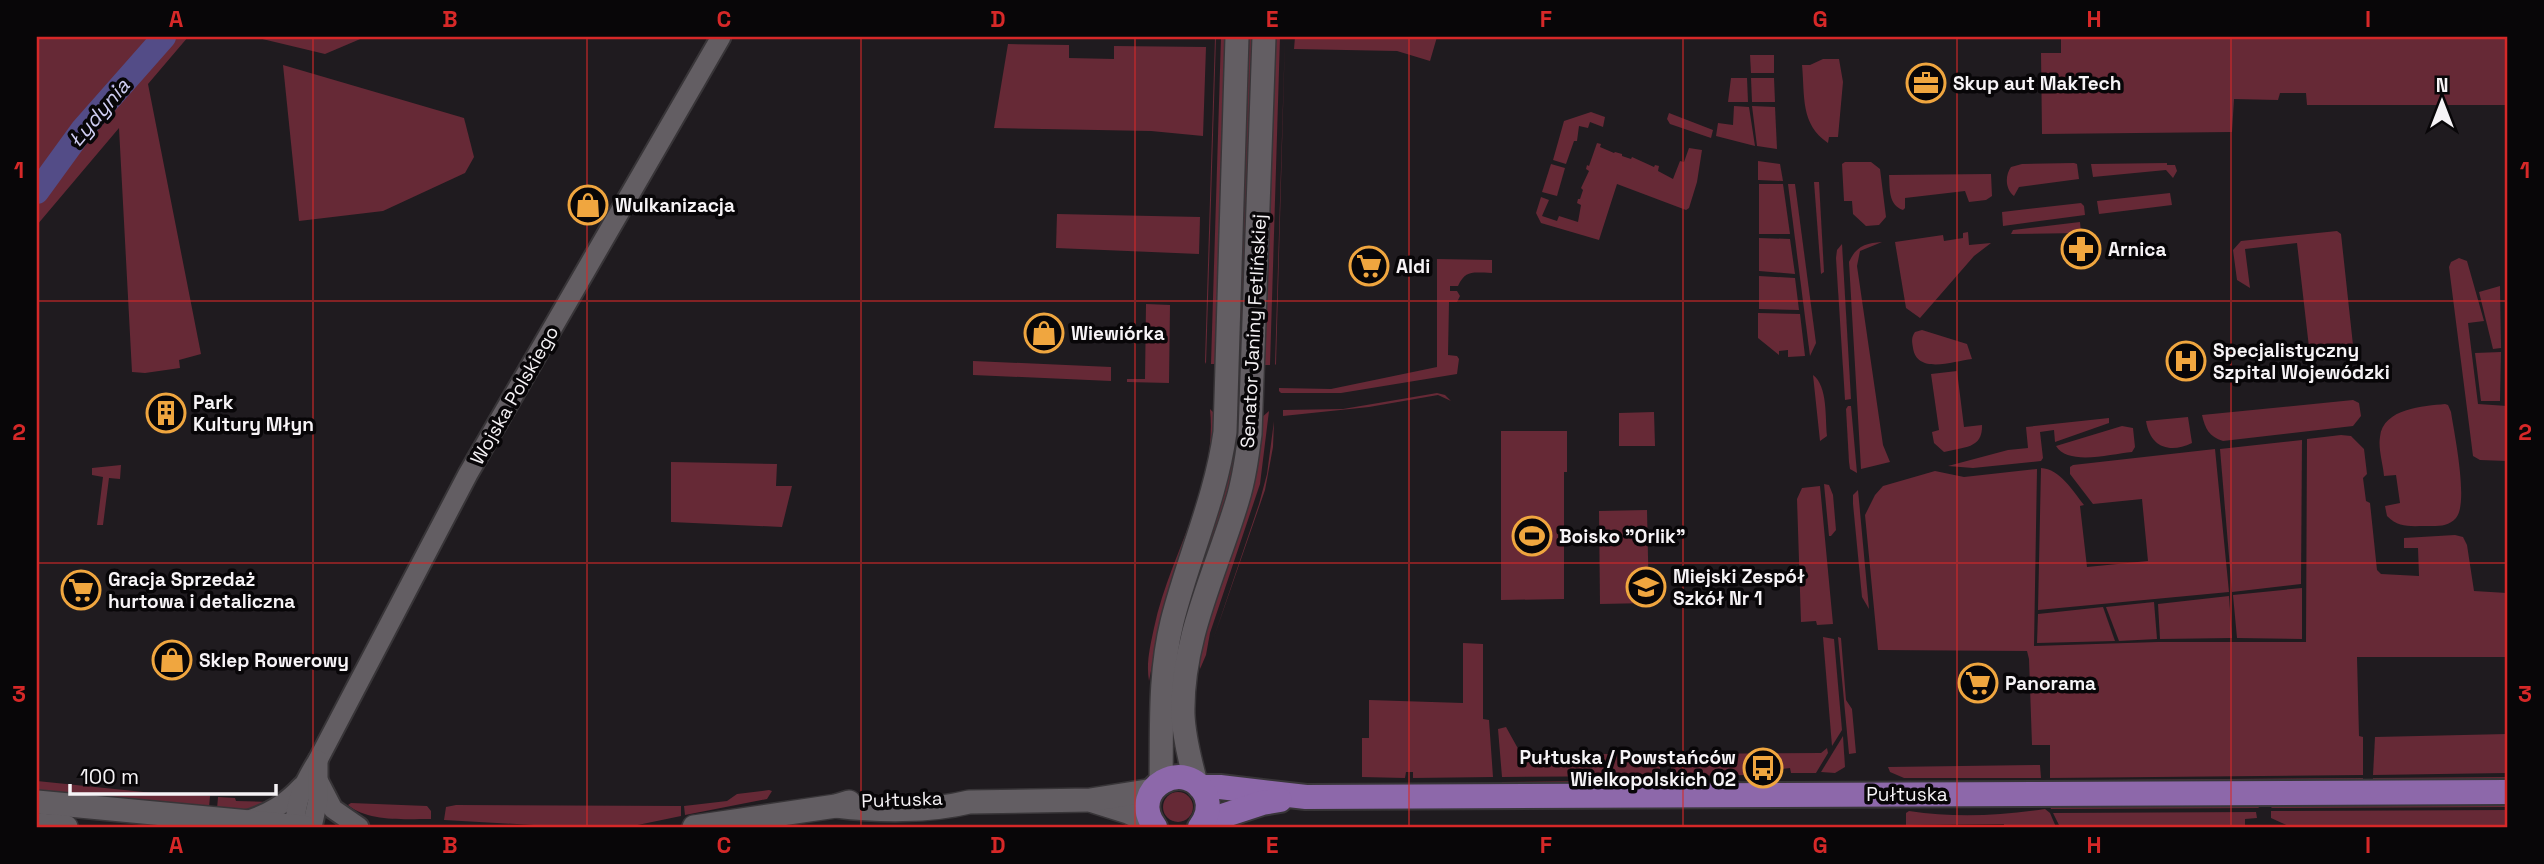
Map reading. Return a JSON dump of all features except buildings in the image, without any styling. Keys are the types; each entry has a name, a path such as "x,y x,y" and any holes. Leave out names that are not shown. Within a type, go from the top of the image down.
{"main road":[{"name":"Senator Janiny Fetlińskiej","path":"1157,786 1164,666 1172,622 1220,464 1225,432 1237,37"},
{"name":"Senator Janiny Fetlińskiej","path":"1198,785 1188,752 1183,715 1186,667 1193,631 1239,494 1250,434 1264,37"},
{"name":"Pułtuska","path":"694,827 836,806 864,797 951,797 969,802 1090,800 1157,786 1183,777 1198,785 1306,797 2507,792"},
{"path":"1198,785 1207,800 1207,815 1202,825"},
{"path":"1154,825 1148,803 1157,786"},
{"name":"Pułtuska","path":"1202,825 1262,803 1306,797"},
{"name":"Pułtuska","path":"1090,800 1128,811 1154,825"},
{"path":"37,802 301,827"},
{"path":"37,825 66,827"}],"street":[{"name":"Wojska Polskiego","path":"301,827 295,810 310,783 318,760 468,474 721,37"},
{"path":"244,821 281,806 310,783 333,808 359,827"}],"shaded area":[{"path":"37,37 188,37 148,84 201,354 179,360 180,368 132,372 119,128 37,225"},
{"path":"254,37 365,37 325,54"},
{"path":"1216,37 1206,364 1205,362"},
{"path":"1221,37 1231,37 1220,364 1211,364"},
{"path":"1246,37 1256,37 1245,364 1236,364"},
{"path":"1271,37 1280,37 1270,365 1260,365"},
{"path":"1285,37 1276,364 1275,365"},
{"path":"1295,37 1437,37 1430,61 1397,51 1294,49"},
{"path":"2061,37 2507,37 2507,105 2307,105 2306,93 2280,93 2278,100 2234,99 2232,132 2042,134 2041,53 2061,53"},
{"path":"1008,44 1069,45 1069,58 1114,59 1114,46 1206,47 1203,136 1151,131 994,128"},
{"path":"1750,55 1774,55 1774,73 1751,73"},
{"path":"1823,59 1839,59 1843,82 1838,137 1829,137 1828,143 1808,118 1802,65 1810,65"},
{"path":"283,65 464,118 474,157 465,173 383,211 299,221"},
{"path":"1731,78 1747,78 1748,102 1728,102"},
{"path":"1751,78 1774,78 1775,102 1752,102"},
{"path":"1734,106 1749,107 1755,146 1716,136 1718,123 1733,125"},
{"path":"1752,106 1775,107 1777,149 1757,146"},
{"path":"1591,112 1605,117 1603,127 1590,122 1588,128 1579,126 1577,141 1574,141 1566,164 1553,160 1564,121"},
{"path":"1669,113 1713,130 1711,138 1670,124 1667,119"},
{"path":"1597,143 1601,144 1600,147 1622,156 1632,157 1654,167 1659,166 1658,171 1673,179 1689,148 1702,150 1697,182 1689,208 1686,210 1617,184 1599,240 1541,223 1536,213 1541,197 1549,200 1542,216 1557,221 1559,216 1578,222 1581,205 1577,203 1589,171 1586,169 1587,165 1589,166"},
{"path":"1758,161 1780,164 1783,181 1758,180"},
{"path":"1871,162 1880,169 1886,217 1879,225 1866,226 1853,214 1852,201 1844,201 1842,164"},
{"path":"1551,164 1565,168 1557,196 1542,192"},
{"path":"2022,164 2077,164 2079,179 2019,187 2014,196 2009,190 2007,178 2011,167"},
{"path":"2091,164 2175,165 2177,171 2173,178 2166,170 2093,177"},
{"path":"1991,174 1992,196 1986,200 1969,202 1965,191 1905,198 1903,210 1898,208 1891,196 1889,175"},
{"path":"1814,182 1819,182 1824,272 1821,274"},
{"path":"1759,184 1783,184 1790,234 1759,234"},
{"path":"1788,184 1795,184 1816,343 1810,356"},
{"path":"2170,193 2172,205 2099,214 2097,201"},
{"path":"2081,203 2085,215 2003,226 2002,212"},
{"path":"1057,214 1200,217 1199,254 1056,248"},
{"path":"2080,222 2081,233 2011,234 2013,230"},
{"path":"2337,231 2341,234 2353,345 2349,351 2310,356 2297,243 2245,249 2250,288 2237,280 2233,250 2241,241"},
{"path":"1968,232 1969,245 1991,243 1974,256 1920,318 1906,308 1895,242 1943,235 1944,241 1963,238 1963,233"},
{"path":"1759,238 1790,239 1795,274 1759,271"},
{"path":"1882,242 1860,251 1857,266 1883,445 1890,462 1861,469 1849,262 1862,246"},
{"path":"1842,244 1851,399 1845,400 1836,258 1837,250"},
{"path":"2459,258 2467,261 2484,321 2468,323 2478,404 2507,406 2507,461 2480,460 2473,456 2449,267 2451,262"},
{"path":"1437,259 1492,260 1492,273 1471,273 1464,277 1458,286 1450,286 1450,291 1457,291 1460,296 1457,302 1449,302 1448,355 1457,356 1459,359 1457,374 1341,393 1279,391 1279,388 1331,389 1437,367"},
{"path":"1759,276 1795,278 1799,310 1759,309"},
{"path":"2500,286 2501,348 2493,349 2479,292"},
{"path":"1146,304 1170,305 1169,383 1127,382 1127,379 1145,379"},
{"path":"1758,313 1800,314 1805,356 1788,357 1788,350 1779,351 1779,355 1758,338"},
{"path":"1922,330 1967,344 1972,359 1946,364 1921,361 1916,356 1912,340 1915,332"},
{"path":"2501,352 2500,401 2481,401 2475,353"},
{"path":"973,361 1111,367 1111,381 973,375"},
{"path":"1957,371 1964,427 1982,425 1981,433 1979,439 1970,446 1944,452 1934,443 1932,432 1939,430 1931,374"},
{"path":"1235,373 1244,374 1243,425 1179,747 1170,747 1172,663"},
{"path":"1813,375 1821,387 1825,403 1827,436 1820,441"},
{"path":"1437,393 1445,395 1451,401 1438,395 1369,407 1283,416 1283,410 1343,409"},
{"path":"2353,400 2359,403 2361,416 2353,426 2223,441 2208,431 2202,415"},
{"path":"2445,404 2451,412 2457,450 2461,483 2460,510 2453,521 2439,526 2400,524 2387,516 2385,506 2400,503 2396,475 2384,476 2380,446 2383,427 2396,414 2406,410"},
{"path":"1848,406 1851,406 1857,473 1850,469 1849,462"},
{"path":"1210,409 1215,414 1218,431 1149,681 1149,655 1161,601 1191,520 1207,466 1211,438"},
{"path":"1269,411 1260,484 1200,669 1200,635 1260,419"},
{"path":"1654,412 1655,446 1619,446 1619,413"},
{"path":"2188,417 2192,443 2176,448 2168,448 2156,442 2146,421"},
{"path":"2109,418 2109,423 2055,442 2054,430 2040,432 2043,458 2041,461 1973,468 1948,466 2008,450 2028,448 2026,427"},
{"path":"1274,421 1273,447 1265,490 1213,640 1259,504 1267,474"},
{"path":"2122,426 2133,428 2135,447 2132,452 2080,457 2070,456 2056,446"},
{"name":"Boisko \"Orlik\"","path":"1501,431 1567,431 1567,472 1564,472 1564,599 1501,600"},
{"path":"2351,436 2364,449 2367,474 2363,478 2366,501 2370,503 2377,570 2381,574 2419,576 2418,548 2404,548 2404,538 2455,535 2463,537 2467,545 2474,591 2507,593 2507,657 2357,657 2363,775 2050,778 2050,745 2032,745 2027,651 1878,650 1865,515 1875,495 1883,486 1935,471 1964,477 2037,469 2034,646 2158,642 2306,642 2307,439"},
{"path":"2302,440 2301,584 2232,592 2220,449"},
{"path":"2215,449 2229,592 2038,610 2041,468 2060,476 2084,505 2080,506 2087,567 2148,561 2142,499 2093,504 2070,474 2070,467"},
{"path":"671,462 777,464 776,486 792,486 782,527 671,522"},
{"path":"121,465 120,479 109,478 103,525 97,525 103,477 92,475 92,468"},
{"path":"1824,484 1829,485 1833,495 1836,530 1831,536 1829,536"},
{"path":"1820,486 1833,624 1817,625 1816,621 1801,622 1797,499 1802,488"},
{"path":"1858,490 1869,609 1862,597 1853,504 1853,495"},
{"path":"1647,510 1649,603 1600,604 1599,511"},
{"path":"2302,588 2302,639 2237,638 2233,595"},
{"path":"2229,596 2232,638 2160,639 2158,604"},
{"path":"2154,602 2157,639 2119,641 2106,607"},
{"path":"2103,607 2115,641 2037,643 2038,614"},
{"path":"1823,637 1834,639 1842,730 1832,746"},
{"path":"1838,637 1841,638 1846,700 1852,709 1856,753 1849,754"},
{"path":"1463,643 1483,644 1483,719 1489,720 1493,777 1413,778 1413,772 1406,772 1405,778 1362,777 1362,738 1369,738 1369,700 1463,703"},
{"path":"1506,727 1521,754 1660,754 1660,776 1502,777 1498,729"},
{"path":"2507,734 2507,773 2373,775 2375,737"},
{"path":"1843,736 1845,767 1835,773 1821,772"},
{"path":"1827,748 1828,753 1816,773 1791,773 1790,768 1782,769 1782,773 1769,773 1769,766 1757,766 1756,773 1752,775 1671,776 1671,754 1821,753"},
{"path":"2040,765 2041,778 1904,778 1890,772 1888,767"},
{"path":"2507,777 2507,783 2373,781 2373,778"},
{"path":"1660,780 1660,783 1502,785 1502,782"},
{"path":"2095,780 2363,780 2076,782"},
{"path":"37,781 210,796 209,808 37,792"},
{"path":"772,791 767,799 685,815 684,806 727,801 737,794"},
{"path":"1178,792 1189,796 1193,807 1189,818 1178,822 1167,818 1163,807 1167,796"},
{"path":"218,797 235,798 236,801 271,802 254,811 217,809"},
{"path":"2507,801 2507,807 2271,808 2275,803"},
{"path":"2049,804 2257,805 2259,808 2051,809"},
{"path":"348,805 427,806 431,811 431,819 376,817 356,810"},
{"path":"681,806 681,816 628,827 569,827 444,820 446,807"},
{"path":"2045,809 2050,813 2056,827 2004,827 2004,824 1906,825 1906,813 1909,811 1977,815"},
{"path":"2507,810 2507,827 2291,827 2271,818 2271,811"},
{"path":"2256,812 2257,818 2245,819 2245,827 2060,827 2053,813"}],"waterway":[{"name":"Łydynia","path":"37,192 82,130 164,37"}],"place":[{"name":"Skup aut MakTech","path":"1926,83"},
{"name":"Wulkanizacja","path":"588,205"},
{"name":"Arnica","path":"2081,249"},
{"name":"Aldi","path":"1369,266"},
{"name":"Wiewiórka","path":"1044,333"},
{"name":"Specjalistyczny Szpital Wojewódzki","path":"2186,361"},
{"name":"Park Kultury Młyn","path":"166,413"},
{"name":"Boisko \"Orlik\"","path":"1532,536"},
{"name":"Miejski Zespół Szkół Nr 1","path":"1646,587"},
{"name":"Gracja Sprzedaż hurtowa i detaliczna","path":"81,590"},
{"name":"Sklep Rowerowy","path":"172,660"},
{"name":"Panorama","path":"1978,683"},
{"name":"Pułtuska / Powstańców Wielkopolskich 02","path":"1763,768"}]}
